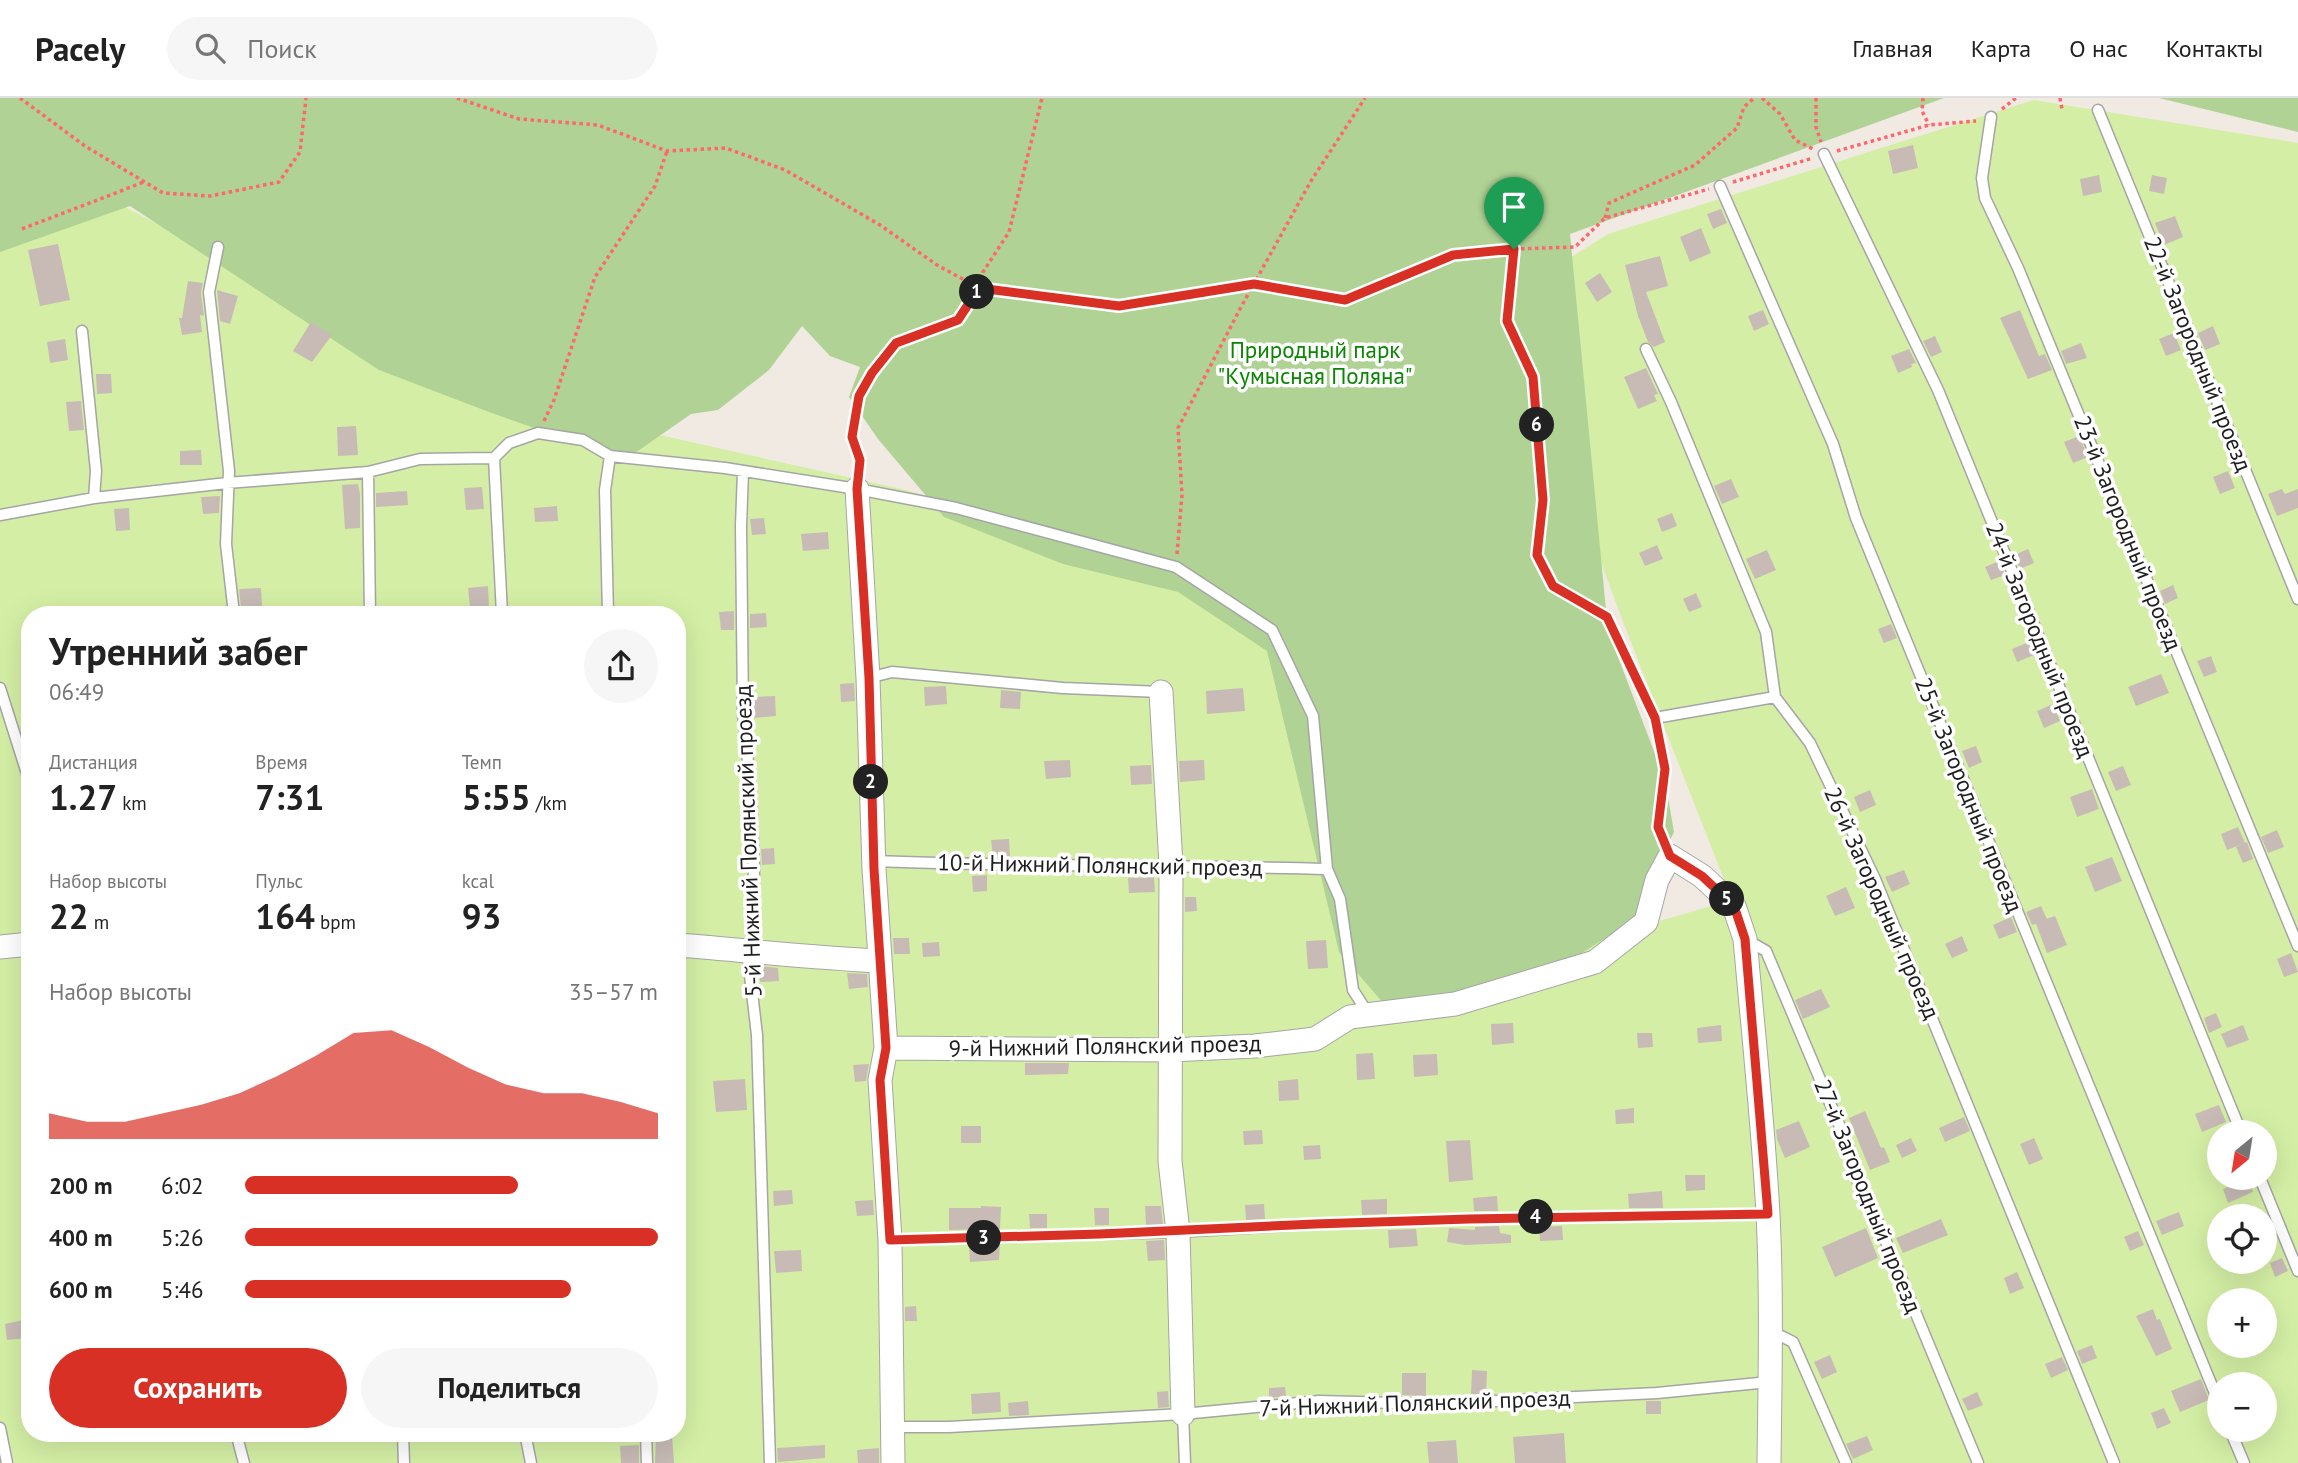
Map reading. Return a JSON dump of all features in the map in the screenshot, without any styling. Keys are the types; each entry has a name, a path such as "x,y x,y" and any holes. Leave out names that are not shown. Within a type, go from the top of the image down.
{"street":[{"path":"857,489 869,678 874,861 886,1048 880,1080 890,1240 893,1463"},
{"path":"1161,692 1171,865 1170,1161 1178,1232 1183,1414"},
{"path":"1670,856 1702,876 1734,906 1745,939 1768,1214 1771,1331 1769,1463"},
{"name":"9-й Нижний Полянский проезд","path":"886,1048 1171,1050 1255,1046 1315,1039 1350,1017 1455,1004 1595,962 1646,922 1657,880 1670,856"},
{"path":"0,947 21,945"},
{"path":"686,946 805,958 880,961"}],"lane":[{"name":"22-й Загородный проезд","path":"2098,110 2298,599"},
{"name":"23-й Загородный проезд","path":"1991,117 1983,169 1985,198 2018,268 2298,946"},
{"name":"24-й Загородный проезд","path":"1824,154 1938,390 2236,1120"},
{"name":"25-й Загородный проезд","path":"1720,186 1833,444 1861,531 2207,1374"},
{"path":"218,247 209,292 229,471 226,544 233,606"},
{"path":"82,331 96,471 94,498"},
{"name":"26-й Загородный проезд","path":"1646,349 1671,402 1766,632 1775,697 1810,743 1875,879 2114,1463"},
{"path":"1533,377 1543,500 1537,555 1553,586 1607,617 1655,718 1665,769 1658,827 1670,856"},
{"path":"0,515 94,498 227,483 368,472 420,459 494,458 509,443 538,433 583,440 610,456 743,471 857,489 956,509 1176,567 1272,630 1313,716 1327,869 1340,899 1353,990 1369,1016"},
{"path":"608,606 605,490 610,456"},
{"path":"494,458 502,606"},
{"name":"5-й Нижний Полянский проезд","path":"743,471 743,713 751,791 754,869 752,936 747,950 757,1035 770,1463"},
{"path":"368,472 370,606"},
{"path":"869,678 892,672 1062,688 1161,692"},
{"path":"0,688 21,754"},
{"path":"1655,718 1775,697"},
{"name":"10-й Нижний Полянский проезд","path":"874,861 1014,863 1074,867 1171,865 1327,869"},
{"name":"27-й Загородный проезд","path":"1745,939 1766,951 1854,1160 1854,1173 1875,1215 1978,1463"},
{"path":"2265,1190 2298,1271"},
{"path":"890,1240 1178,1232 1455,1219 1768,1214"},
{"path":"1771,1331 1793,1342 1846,1463"},
{"name":"7-й Нижний Полянский проезд","path":"894,1427 949,1427 1183,1414 1319,1401 1434,1404 1657,1394 1769,1382"},
{"path":"1183,1414 1185,1463"},
{"path":"0,1428 7,1463"},
{"path":"239,1442 244,1463"},
{"path":"403,1442 404,1463"},
{"path":"527,1442 531,1463"},
{"path":"646,1442 647,1463"},
{"path":"2235,1442 2244,1463"}],"path":[{"path":"20,98 85,146 163,193 210,196 279,182 300,152 306,98"},
{"path":"457,98 519,119 598,125 667,151 726,148 785,170 880,225 937,265 979,288 1119,306 1254,284 1345,300 1453,255 1575,247 1605,218 1929,125 1973,122 1991,117"},
{"path":"857,489 860,460 852,437 859,396 872,373 896,343 958,320 979,288 983,272 1009,232 1042,98"},
{"path":"1176,567 1182,495 1178,428 1311,181 1365,98"},
{"path":"1605,218 1609,204 1695,166 1737,128 1744,107 1754,98"},
{"path":"1762,98 1780,114 1795,141 1824,154"},
{"path":"1816,98 1816,127 1824,154"},
{"path":"1923,98 1922,111 1929,125"},
{"path":"2060,98 2062,109"},
{"path":"538,433 554,400 595,276 655,186 667,151"},
{"path":"22,229 144,182"},
{"path":"1514,249 1507,321 1533,377"}],"green space":[{"name":"Природный парк \"Кумысная Поляна\"","path":"0,98 1944,98 1570,234 1608,631 1665,780 1674,832 1633,921 1564,964 1398,1020 1339,952 1267,651 1178,592 1063,564 944,517 878,439 849,397 860,367 830,356 802,326 769,370 718,410 691,414 625,460 379,370 130,206 0,252"},
{"path":"2159,98 2298,98 2298,132"},
{"path":"2034,100 2298,143 2298,1463 0,1463 0,251 125,207 480,395 906,490 1149,566 1302,657 1327,903 1448,982 1732,900 1620,614 1533,377 1543,275 1608,234"}],"building":[{"path":"1913,145 1918,168 1893,174 1888,151"},
{"path":"2099,175 2102,192 2083,196 2080,179"},
{"path":"2152,175 2167,178 2164,194 2149,191"},
{"path":"1721,209 1727,223 1713,229 1707,214"},
{"path":"2175,216 2183,237 2164,245 2155,223"},
{"path":"1701,228 1711,253 1690,262 1680,237"},
{"path":"58,244 70,300 40,306 28,250"},
{"path":"1660,256 1668,286 1646,292 1665,342 1654,347 1648,342 1638,316 1625,265"},
{"path":"1600,273 1612,292 1597,302 1585,283"},
{"path":"188,281 203,283 201,292 204,316 200,315 202,332 182,335 179,318 182,318"},
{"path":"217,290 238,296 230,324 220,321"},
{"path":"1763,310 1769,324 1754,331 1748,316"},
{"path":"2020,310 2039,356 2045,354 2052,370 2028,379 2000,318"},
{"path":"311,322 332,335 312,362 293,351"},
{"path":"2213,326 2220,344 2205,350 2198,333"},
{"path":"2174,333 2181,350 2166,356 2159,339"},
{"path":"1935,336 1942,352 1931,357 1923,341"},
{"path":"65,339 68,360 50,363 47,342"},
{"path":"2081,343 2087,358 2066,364 2061,351"},
{"path":"1909,349 1916,363 1898,373 1891,356"},
{"path":"1646,368 1658,394 1654,395 1657,401 1638,409 1624,377"},
{"path":"96,374 111,374 112,393 97,394"},
{"path":"81,401 84,430 69,431 66,402"},
{"path":"356,426 358,455 338,456 337,427"},
{"path":"2079,436 2088,457 2073,463 2064,442"},
{"path":"201,450 202,465 180,465 180,451"},
{"path":"2228,471 2235,488 2220,494 2213,477"},
{"path":"1731,479 1739,497 1722,504 1714,486"},
{"path":"358,484 360,528 345,529 342,485"},
{"path":"482,487 484,509 466,510 464,488"},
{"path":"2282,489 2285,494 2298,489 2298,508 2277,516 2268,494"},
{"path":"407,491 408,505 376,507 376,493"},
{"path":"220,496 219,513 203,514 201,497"},
{"path":"557,506 558,521 535,522 534,508"},
{"path":"129,508 130,530 116,531 114,509"},
{"path":"1672,513 1677,526 1662,532 1657,519"},
{"path":"764,518 766,534 752,535 750,519"},
{"path":"828,532 829,549 803,551 801,534"},
{"path":"1657,545 1663,559 1645,566 1639,553"},
{"path":"2028,549 2034,563 2020,569 2014,555"},
{"path":"1767,550 1776,570 1755,579 1746,559"},
{"path":"1999,561 2005,575 1991,580 1985,567"},
{"path":"2173,585 2178,598 2165,604 2160,591"},
{"path":"488,586 489,606 470,606 468,588"},
{"path":"261,588 262,606 241,606 239,589"},
{"path":"1696,593 1702,607 1689,612 1683,599"},
{"path":"734,611 734,630 721,630 719,612"},
{"path":"766,613 767,627 750,628 750,614"},
{"path":"1891,624 1897,638 1884,643 1878,629"},
{"path":"2029,642 2034,655 2017,662 2012,649"},
{"path":"2211,656 2217,672 2204,677 2197,661"},
{"path":"2161,674 2169,693 2136,706 2128,687"},
{"path":"854,683 855,701 841,702 840,684"},
{"path":"946,686 947,704 925,706 924,687"},
{"path":"1243,688 1245,711 1207,714 1206,691"},
{"path":"1001,690 1021,692 1020,709 1000,708"},
{"path":"775,696 776,716 754,718 752,697"},
{"path":"2053,704 2060,721 2044,728 2037,711"},
{"path":"1976,746 1982,762 1969,768 1962,751"},
{"path":"1070,760 1071,777 1046,779 1044,761"},
{"path":"1204,760 1205,780 1180,782 1179,761"},
{"path":"1151,765 1152,784 1131,785 1130,766"},
{"path":"2123,766 2131,785 2116,791 2108,772"},
{"path":"2092,789 2099,809 2077,817 2070,797"},
{"path":"1870,790 1876,805 1860,812 1854,797"},
{"path":"2238,827 2245,843 2227,850 2221,834"},
{"path":"2277,830 2284,847 2268,853 2261,837"},
{"path":"1009,839 1010,857 993,856 991,840"},
{"path":"2247,842 2253,859 2243,863 2236,847"},
{"path":"774,848 775,864 762,865 761,849"},
{"path":"2112,857 2122,881 2095,892 2085,867"},
{"path":"1904,870 1910,884 1892,892 1885,877"},
{"path":"987,875 987,891 973,892 972,876"},
{"path":"1154,877 1155,892 1129,893 1128,878"},
{"path":"1846,887 1855,908 1835,916 1826,896"},
{"path":"1185,897 1196,897 1197,911 1185,912"},
{"path":"2041,906 2047,919 2055,916 2067,945 2047,953 2036,924 2032,925 2026,912"},
{"path":"2011,917 2017,932 1999,939 1993,925"},
{"path":"1962,936 1968,951 1952,958 1945,944"},
{"path":"893,938 909,938 910,954 894,954"},
{"path":"1326,940 1328,968 1308,969 1306,941"},
{"path":"939,942 940,956 923,957 922,943"},
{"path":"2291,953 2298,972 2284,977 2277,959"},
{"path":"759,966 778,968 779,981 760,982"},
{"path":"847,973 867,974 868,987 849,989"},
{"path":"1821,989 1830,1007 1803,1019 1795,1000"},
{"path":"2216,1013 2222,1027 2209,1033 2204,1018"},
{"path":"1513,1023 1514,1043 1492,1045 1491,1024"},
{"path":"1721,1025 1722,1041 1698,1043 1697,1028"},
{"path":"2243,1025 2249,1040 2227,1048 2221,1034"},
{"path":"1637,1033 1652,1033 1653,1047 1638,1048"},
{"path":"1373,1053 1375,1079 1357,1080 1356,1054"},
{"path":"1437,1054 1438,1075 1414,1077 1413,1055"},
{"path":"1025,1063 1069,1063 1068,1074 1025,1075"},
{"path":"869,1064 866,1081 855,1082 853,1065"},
{"path":"745,1079 747,1110 716,1112 713,1081"},
{"path":"1298,1079 1299,1100 1279,1101 1278,1081"},
{"path":"2219,1105 2225,1120 2207,1120 2207,1130 2202,1132 2195,1114"},
{"path":"1634,1108 1634,1123 1616,1124 1615,1110"},
{"path":"1865,1111 1890,1162 1870,1170 1849,1118"},
{"path":"1964,1117 1970,1131 1945,1142 1939,1128"},
{"path":"1799,1121 1810,1147 1785,1158 1776,1130"},
{"path":"961,1126 981,1126 981,1143 961,1143"},
{"path":"1262,1130 1263,1144 1244,1145 1243,1131"},
{"path":"1911,1138 1917,1151 1902,1158 1896,1145"},
{"path":"2034,1138 2043,1159 2029,1165 2020,1144"},
{"path":"1470,1140 1473,1180 1449,1182 1446,1141"},
{"path":"1320,1145 1321,1159 1304,1160 1303,1146"},
{"path":"1685,1175 1705,1175 1705,1190 1686,1191"},
{"path":"792,1190 793,1204 774,1206 773,1191"},
{"path":"2223,1190 2252,1190 2253,1192 2228,1203"},
{"path":"1662,1191 1663,1208 1629,1208 1628,1194"},
{"path":"1497,1196 1498,1211 1474,1211 1473,1198"},
{"path":"1387,1199 1387,1214 1362,1215 1361,1200"},
{"path":"873,1200 874,1215 857,1216 855,1201"},
{"path":"1264,1204 1265,1219 1246,1220 1245,1205"},
{"path":"1145,1206 1161,1206 1163,1225 1146,1225"},
{"path":"1001,1207 1000,1229 949,1230 949,1208"},
{"path":"1094,1208 1109,1208 1109,1225 1095,1225"},
{"path":"2179,1212 2184,1226 2162,1235 2156,1221"},
{"path":"1029,1214 1047,1214 1047,1228 1030,1228"},
{"path":"1941,1219 1948,1235 1903,1253 1896,1238"},
{"path":"1499,1226 1500,1233 1511,1235 1511,1243 1465,1245 1447,1242 1449,1228 1475,1230 1475,1227"},
{"path":"1562,1226 1563,1240 1540,1241 1539,1227"},
{"path":"1866,1228 1878,1258 1835,1277 1822,1247"},
{"path":"1416,1229 1418,1246 1389,1248 1388,1230"},
{"path":"2138,1231 2144,1245 2130,1251 2124,1237"},
{"path":"1164,1240 1165,1260 1148,1261 1146,1241"},
{"path":"1000,1245 999,1260 970,1262 969,1246"},
{"path":"801,1250 802,1271 776,1273 774,1251"},
{"path":"2282,1258 2288,1271 2275,1277 2274,1274 2277,1274 2277,1260"},
{"path":"2017,1272 2024,1288 2010,1294 2004,1278"},
{"path":"916,1306 917,1321 905,1321 905,1307"},
{"path":"2153,1309 2172,1349 2156,1356 2136,1316"},
{"path":"21,1321 21,1339 7,1340 5,1324"},
{"path":"2092,1345 2097,1358 2082,1364 2077,1351"},
{"path":"1830,1355 1837,1372 1822,1379 1814,1362"},
{"path":"2062,1357 2068,1370 2051,1378 2045,1364"},
{"path":"1472,1370 1487,1371 1486,1394 1471,1394"},
{"path":"1402,1373 1426,1373 1426,1396 1402,1395"},
{"path":"2201,1379 2207,1401 2180,1412 2171,1391"},
{"path":"1285,1387 1286,1396 1269,1398 1269,1388"},
{"path":"1168,1391 1169,1407 1158,1408 1157,1392"},
{"path":"1000,1392 1001,1412 972,1414 971,1394"},
{"path":"1977,1392 1983,1405 1968,1411 1962,1399"},
{"path":"1028,1401 1029,1415 1009,1416 1008,1403"},
{"path":"1646,1401 1661,1401 1661,1414 1646,1414"},
{"path":"2164,1408 2171,1423 2157,1429 2151,1413"},
{"path":"1564,1433 1566,1463 1515,1463 1513,1437"},
{"path":"1867,1436 1873,1450 1853,1459 1846,1444"},
{"path":"1456,1440 1458,1463 1429,1463 1427,1442"},
{"path":"656,1442 672,1442 674,1463 655,1463"},
{"path":"639,1445 639,1463 621,1463 620,1446"},
{"path":"825,1445 825,1458 778,1462 777,1448"},
{"path":"879,1448 879,1463 858,1463 857,1450"}],"route":[{"path":"1514,249 1507,321 1533,377 1543,500 1537,555 1553,586 1607,617 1655,718 1665,769 1658,827 1670,856 1702,876 1734,906 1745,939 1768,1214 1469,1219 1178,1232 890,1240 880,1080 886,1048 874,869 869,678 857,489 860,460 852,437 859,396 872,373 896,343 958,320 979,288 1119,306 1254,284 1345,300 1453,255 1514,249"}]}
